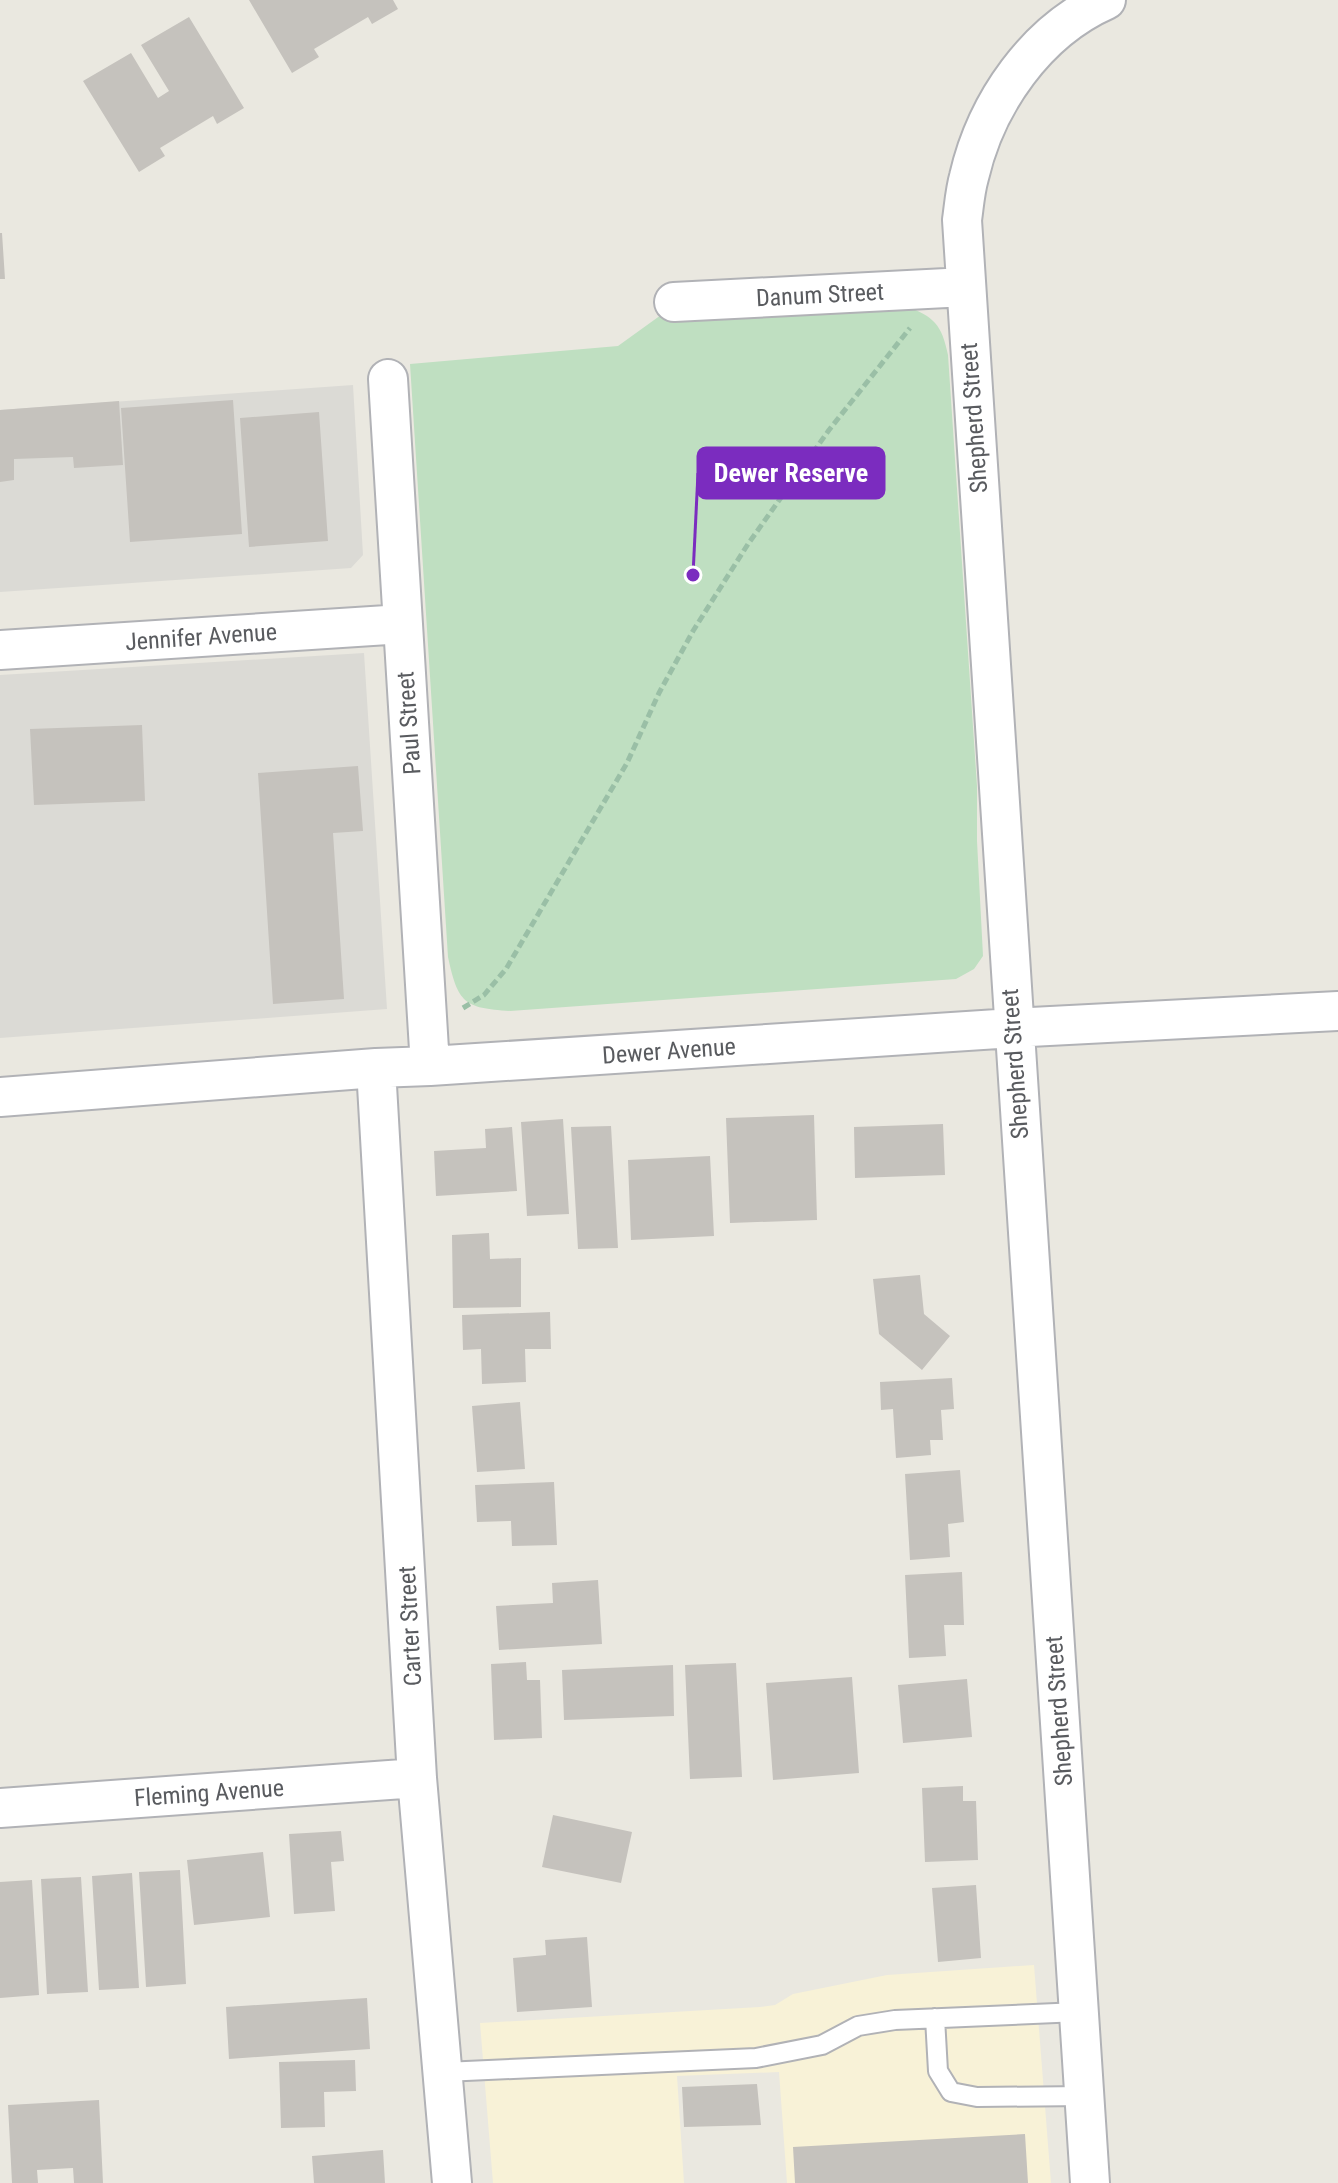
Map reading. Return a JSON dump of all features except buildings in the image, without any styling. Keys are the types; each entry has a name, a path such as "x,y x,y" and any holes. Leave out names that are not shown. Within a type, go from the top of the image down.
{"street":[{"name":"Shepherd Street","path":"1090,2183 962,220 969,176 982,134 1007,87 1045,41 1094,5 1106,0"},
{"name":"Danum Street","path":"674,302 966,287"},
{"name":"Paul Street","path":"388,379 430,1066"},
{"name":"Jennifer Avenue","path":"0,650 403,624"},
{"name":"Dewer Avenue","path":"0,1097 376,1068 1338,1011"},
{"name":"Carter Street","path":"376,1068 417,1778 452,2183"},
{"name":"Fleming Avenue","path":"0,1808 417,1778"}],"lane":[{"path":"444,2072 756,2058 822,2045 858,2026 895,2020 1079,2012"},
{"path":"935,2018 938,2071 951,2092 977,2097 1085,2096"}],"path":[{"path":"428,1028 484,995 506,969 627,763 659,693 693,631 748,544 829,430 892,354 915,320 923,303 924,289"}],"shaded area":[{"path":"353,385 363,555 351,568 0,592 0,410"},
{"path":"364,653 387,1009 0,1038 0,675"},
{"path":"1034,1965 1051,2183 787,2183 779,2072 677,2076 684,2183 493,2183 480,2023 760,2007 775,2005 793,1994 887,1975"}],"green space":[{"path":"905,306 935,323 943,336 948,355 977,786 983,956 974,969 956,979 510,1011 473,1005 460,994 448,957 410,364 618,346 661,315"}],"place":[{"name":"Dewer Reserve","path":"693,575"}]}
